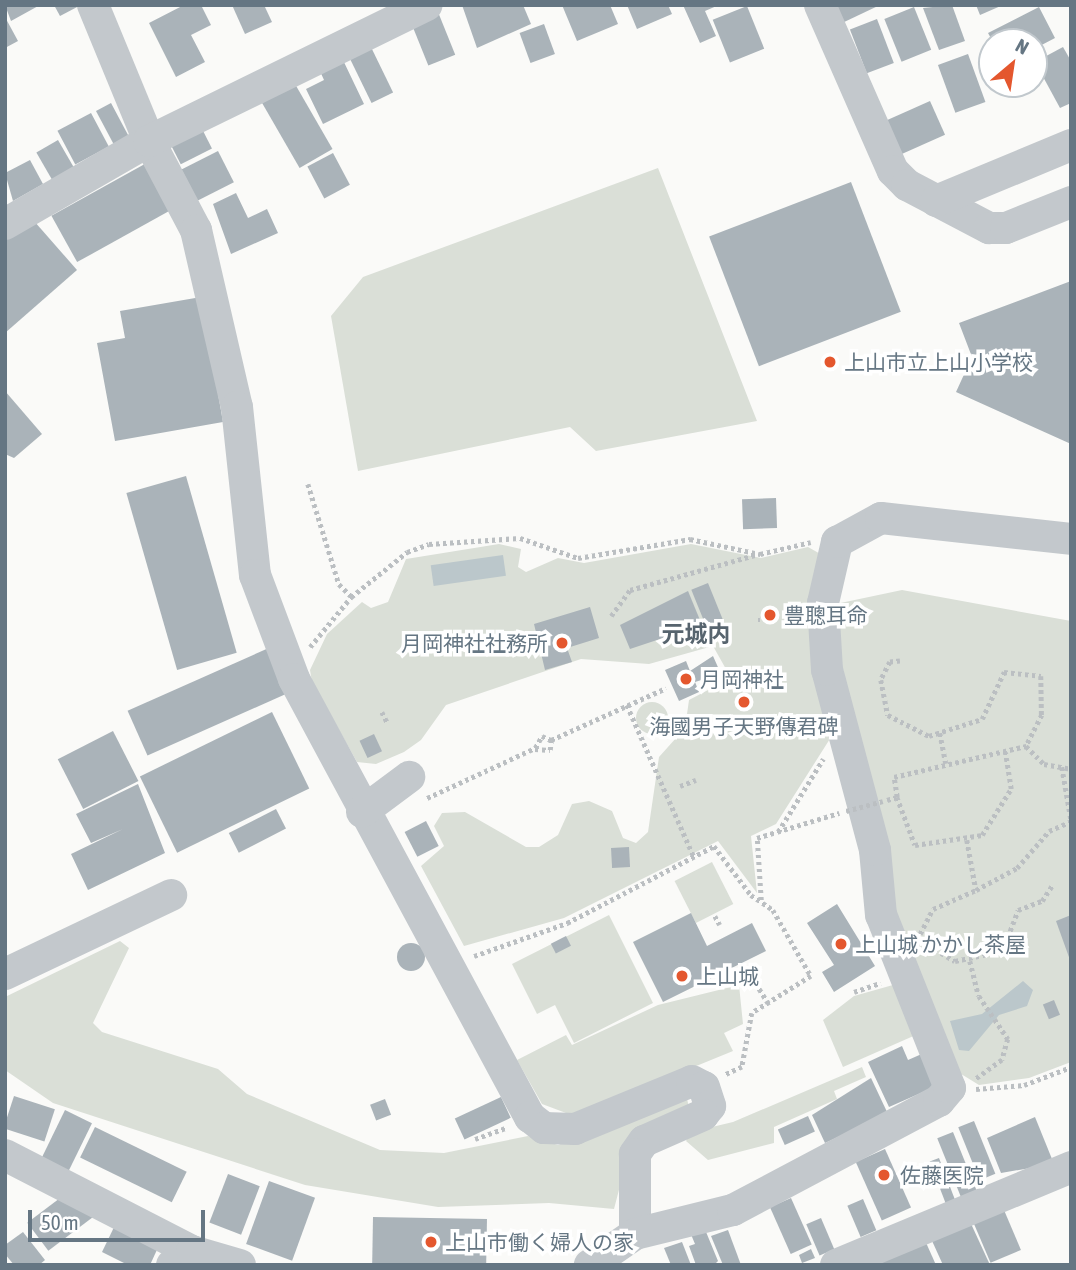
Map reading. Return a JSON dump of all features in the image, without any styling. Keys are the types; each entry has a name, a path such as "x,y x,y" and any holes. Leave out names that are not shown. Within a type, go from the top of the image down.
{"lane":[{"path":"93,5 149,141 196,230 237,407 255,575 294,679 362,812 530,1117 544,1128 575,1129 692,1081 704,1087 710,1106 703,1115 644,1141 635,1154 635,1234"},
{"path":"5,224 149,141 426,5"},
{"path":"820,5 893,171 936,201 989,228 1006,228 1071,202"},
{"path":"936,201 1071,145"},
{"path":"590,1265 635,1234 733,1210 939,1101 956,1088 881,915 875,850 827,670 823,603 837,542 881,518 1071,539"},
{"path":"362,812 413,790"},
{"path":"5,974 171,895"},
{"path":"5,1155 182,1258 240,1265"},
{"path":"836,1265 1071,1167"}],"path":[{"path":"307,484 339,584 351,597"},
{"path":"294,679 319,630 351,597 407,552 484,536 520,538 578,558 690,539 760,554"},
{"path":"611,616 630,590 760,554 837,542"},
{"path":"900,661 890,662 881,680 888,715 918,734 940,733 982,719 1004,671 1041,676 1042,715 1026,746 894,777 897,797 915,845 967,840 989,828 1011,789 1005,752"},
{"path":"535,748 542,736 551,740 666,688"},
{"path":"627,705 694,857"},
{"path":"382,712 387,722"},
{"path":"777,833 841,729"},
{"path":"940,733 946,763"},
{"path":"413,790 535,748 550,750 551,740"},
{"path":"1026,746 1044,764 1071,769"},
{"path":"1053,884 1042,901 1018,910 1005,944 970,961 939,955 919,932 933,909 976,891 1017,868 1049,831 1071,820 1062,767"},
{"path":"680,786 696,780"},
{"path":"761,901 754,850 757,838 897,797"},
{"path":"967,840 976,891"},
{"path":"446,964 567,923 714,846 761,901 773,911 811,976 752,1013 742,1067 718,1078"},
{"path":"716,916 720,925"},
{"path":"956,1088 1002,1060 1008,1039 999,1021 984,1004 970,961"},
{"path":"752,977 768,1003"},
{"path":"956,1088 1024,1085 1071,1067"},
{"path":"475,1139 514,1124"}],"shaded area":[{"path":"658,168 757,421 596,451 570,427 358,471 331,316 363,277"},
{"path":"499,544 521,549 518,567 526,572 558,558 584,563 691,544 761,558 808,547 824,556 833,734 776,824 751,836 757,893 718,841 564,918 464,946 421,866 444,846 434,826 442,813 465,812 526,847 539,847 558,835 572,804 589,801 612,811 623,838 636,843 648,832 659,757 685,728 689,700 731,678 713,646 649,664 581,659 446,705 421,740 404,752 376,764 357,762 312,682 310,670 327,634 362,602 371,608 388,602 406,559"},
{"path":"503,555 506,576 434,586 431,565"},
{"path":"902,590 1071,621 1071,1062 1029,1078 979,1085 953,1069 889,917 831,605"},
{"path":"652,702 663,707 668,718 663,729 652,734 641,729 636,718 641,707"},
{"path":"712,862 733,904 696,923 675,881"},
{"path":"609,915 653,1003 574,1043 555,1005 537,1014 512,964"},
{"path":"120,941 129,948 93,1023 102,1032 218,1069 247,1094 380,1150 444,1153 528,1136 558,1145 687,1099 689,1107 633,1136 614,1209 549,1203 438,1207 305,1185 53,1103 5,1070 5,997"},
{"path":"1023,981 1033,990 1027,1006 999,1015 969,1051 959,1050 950,1021 982,1014"},
{"path":"900,983 918,1034 843,1067 823,1020 854,996"},
{"path":"739,985 743,1024 724,1033 733,1051 574,1116 542,1104 517,1060 566,1035 572,1045 658,1005"},
{"path":"862,1067 866,1077 834,1091 837,1099 774,1127 774,1143 708,1160 686,1141 691,1132 733,1122"}],"building":[{"path":"5,5 40,5 11,21"},
{"path":"54,5 81,5 60,16"},
{"path":"184,5 201,5 211,25 191,35 205,62 176,77 149,23"},
{"path":"232,5 264,5 272,22 245,34"},
{"path":"462,5 523,5 531,24 477,48"},
{"path":"562,5 610,5 618,24 577,41"},
{"path":"627,5 668,5 672,14 637,29"},
{"path":"683,5 719,5 705,11 716,36 700,43"},
{"path":"831,5 880,5 840,24"},
{"path":"952,5 965,41 939,50 923,8"},
{"path":"976,5 1003,5 980,15"},
{"path":"747,6 764,49 730,63 713,20"},
{"path":"914,7 931,50 902,62 884,19"},
{"path":"1039,7 1055,38 1048,42 1048,28 998,28"},
{"path":"438,12 455,55 428,66 411,23"},
{"path":"5,17 18,41 5,48"},
{"path":"877,19 894,63 867,73 850,29"},
{"path":"544,24 555,54 531,63 520,33"},
{"path":"369,43 393,92 372,103 347,54"},
{"path":"1063,47 1071,61 1071,103 1060,108 1048,86 1048,55"},
{"path":"968,54 978,81 978,98 984,98 985,102 955,113 938,65"},
{"path":"342,58 364,104 323,124 306,89 324,80 319,69"},
{"path":"295,84 332,149 300,168 262,103"},
{"path":"930,101 945,135 898,156 883,122"},
{"path":"111,103 130,138 115,146 96,111"},
{"path":"91,113 109,147 75,164 57,131"},
{"path":"197,119 212,148 181,164 166,135"},
{"path":"58,140 74,168 52,180 36,152"},
{"path":"218,151 234,182 197,201 181,170"},
{"path":"333,153 350,185 324,198 307,167"},
{"path":"30,160 43,184 13,201 5,173"},
{"path":"152,160 178,206 77,262 51,216"},
{"path":"851,182 901,312 759,366 709,236"},
{"path":"236,193 248,218 267,209 278,233 231,254 213,204"},
{"path":"27,213 77,270 5,333 5,232"},
{"path":"1071,281 1071,444 956,392 972,357 959,323"},
{"path":"201,297 223,422 115,441 97,343 125,338 120,311"},
{"path":"5,391 42,434 14,458 5,454"},
{"path":"186,476 237,653 177,670 126,493"},
{"path":"776,498 777,528 743,529 742,499"},
{"path":"708,583 723,620 706,627 691,590"},
{"path":"688,591 702,625 630,649 620,625"},
{"name":"月岡神社社務所","path":"590,607 599,638 567,648 572,662 545,670 534,624"},
{"path":"271,647 291,692 148,756 128,711"},
{"name":"月岡神社","path":"713,656 721,674 695,682 699,692 679,701 665,670 686,661 690,671"},
{"path":"272,712 309,788 177,853 140,776"},
{"path":"113,731 138,781 83,809 58,759"},
{"path":"374,734 382,751 368,758 359,741"},
{"path":"138,784 165,853 88,890 71,854 123,829 91,843 76,814"},
{"path":"276,809 286,829 239,853 229,833"},
{"path":"426,821 439,846 417,857 405,832"},
{"path":"629,847 630,867 612,868 611,848"},
{"name":"上山城 かかし茶屋","path":"837,904 875,966 834,992 822,972 834,965 807,923"},
{"name":"上山城","path":"691,913 707,946 752,923 766,951 663,1002 633,942"},
{"path":"1071,915 1071,960 1070,960 1056,921"},
{"path":"566,936 571,946 556,954 551,944"},
{"path":"411,943 421,947 425,957 421,967 411,971 401,967 397,957 401,947"},
{"path":"1054,1000 1060,1015 1049,1019 1043,1004"},
{"path":"902,1046 908,1060 924,1053 939,1085 889,1107 868,1062"},
{"path":"871,1078 888,1114 825,1143 812,1115"},
{"path":"14,1096 55,1109 44,1142 5,1129"},
{"path":"501,1097 511,1118 464,1139 455,1119"},
{"path":"385,1099 391,1115 376,1121 370,1105"},
{"path":"65,1110 92,1123 67,1175 40,1162"},
{"path":"808,1116 815,1132 785,1145 778,1129"},
{"path":"1035,1117 1054,1164 1001,1173 987,1138"},
{"path":"974,1121 995,1174 980,1180 958,1127"},
{"path":"95,1127 187,1172 172,1202 80,1158"},
{"path":"953,1132 977,1190 961,1197 937,1138"},
{"path":"885,1149 911,1207 882,1220 856,1162"},
{"path":"939,1158 956,1202 947,1205 930,1162"},
{"path":"228,1174 260,1186 241,1235 209,1223"},
{"path":"269,1181 315,1198 292,1261 246,1244"},
{"path":"72,1189 93,1217 48,1251 27,1223"},
{"path":"791,1198 812,1245 791,1254 770,1207"},
{"path":"863,1199 876,1230 861,1237 847,1206"},
{"path":"1001,1203 1021,1250 991,1263 971,1216"},
{"path":"967,1215 990,1265 943,1265 928,1232"},
{"name":"上山市働く婦人の家","path":"373,1217 487,1219 486,1265 372,1265"},
{"path":"821,1218 834,1249 820,1256 806,1224"},
{"path":"117,1221 161,1241 150,1265 128,1265 102,1252"},
{"path":"704,1227 718,1261 714,1265 696,1265 689,1246 695,1244 690,1232"},
{"path":"728,1230 741,1265 723,1265 711,1236"},
{"path":"23,1232 45,1260 39,1265 14,1265 5,1254 5,1245"},
{"path":"923,1236 936,1265 872,1265"},
{"path":"682,1242 691,1265 671,1265 664,1248"},
{"path":"811,1249 815,1258 802,1263 799,1255"}],"place":[{"name":"上山市立上山小学校","path":"830,362"},
{"name":"豊聰耳命","path":"770,615"},
{"name":"月岡神社社務所","path":"562,643"},
{"name":"月岡神社","path":"686,679"},
{"name":"海國男子天野傳君碑","path":"744,702"},
{"name":"上山城 かかし茶屋","path":"841,944"},
{"name":"上山城","path":"682,976"},
{"name":"佐藤医院","path":"884,1175"},
{"name":"上山市働く婦人の家","path":"431,1242"}],"district":[{"name":"元城内","path":"696,634"}]}
